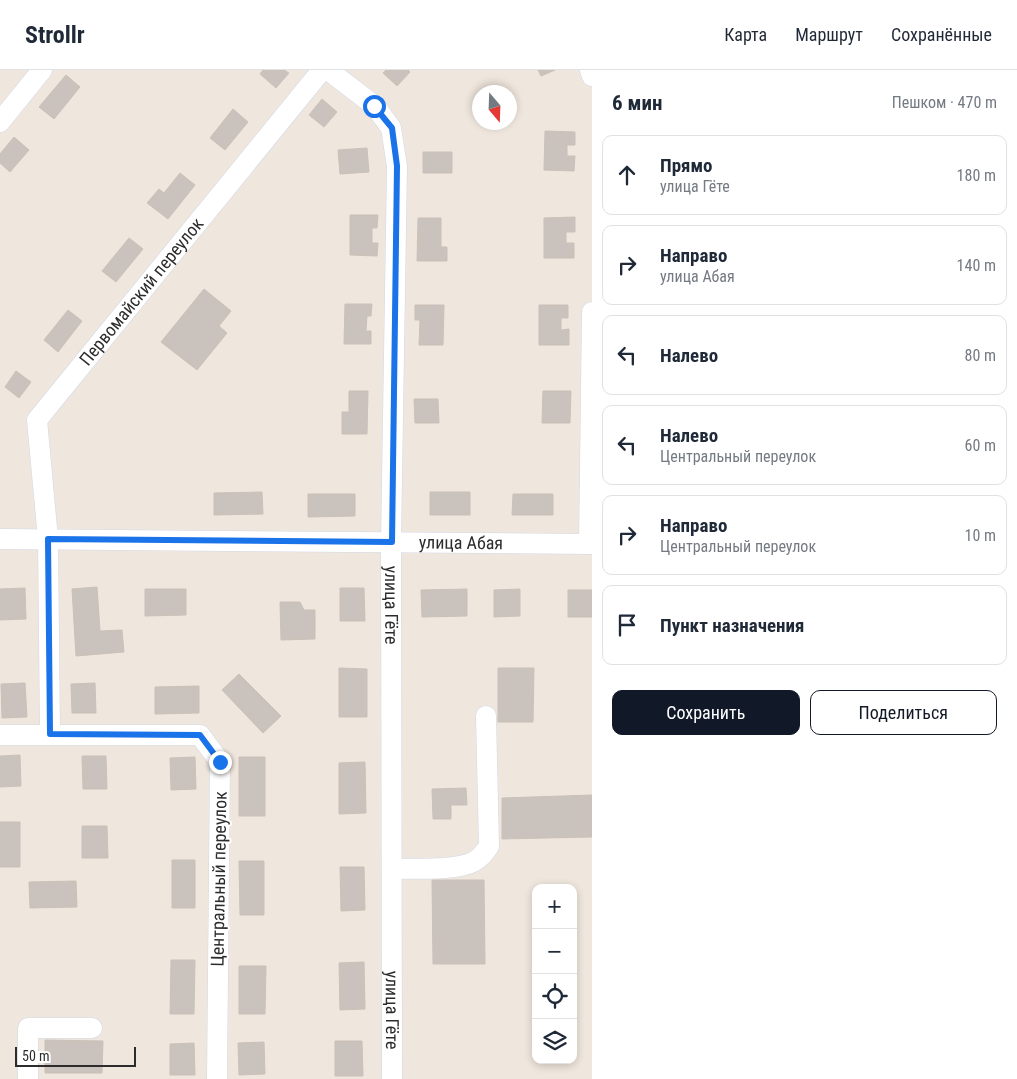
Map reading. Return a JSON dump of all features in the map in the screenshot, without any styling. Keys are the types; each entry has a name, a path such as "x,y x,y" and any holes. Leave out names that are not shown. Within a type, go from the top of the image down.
{"street":[{"path":"0,122 42,70"},
{"name":"Первомайский переулок","path":"50,734 48,539 37,420 322,70"},
{"name":"улица Гёте","path":"328,70 374,106 392,128 397,166 392,542 392,1079"},
{"path":"590,70 592,76"},
{"path":"591,544 592,312"},
{"name":"улица Абая","path":"0,539 591,544"},
{"path":"392,869 461,866 474,862 483,855 489,846 486,716"},
{"name":"Центральный переулок","path":"0,735 200,735 220,762 217,1079"},
{"path":"28,1079 28,1028 92,1028"}],"building":[{"path":"263,70 284,70 289,73 276,88 260,74"},
{"path":"386,70 408,70 410,72 397,86 383,73"},
{"path":"538,70 555,70 541,76"},
{"path":"66,75 80,87 54,119 39,107"},
{"path":"322,99 337,112 324,127 309,115"},
{"path":"233,109 248,122 225,150 210,138"},
{"path":"545,131 575,132 575,145 567,145 567,156 575,156 574,171 544,170"},
{"path":"14,137 29,150 10,172 0,163 0,154"},
{"path":"367,148 369,172 340,174 338,150"},
{"path":"423,152 452,152 452,173 423,173"},
{"path":"180,173 195,185 168,219 147,203 159,189 164,193"},
{"path":"350,215 378,215 377,228 372,228 372,243 378,243 377,256 350,255"},
{"path":"575,217 575,232 566,232 566,243 574,243 574,258 544,258 544,218"},
{"path":"418,218 441,218 441,247 447,247 447,261 417,261"},
{"path":"129,238 143,249 116,282 102,271"},
{"path":"204,289 231,311 219,326 227,333 197,370 161,342"},
{"path":"345,304 372,304 371,316 367,316 366,331 371,331 371,344 344,344"},
{"path":"415,305 444,305 443,345 419,345 420,320 415,320"},
{"path":"539,305 568,305 568,318 561,318 561,330 569,329 569,345 539,345"},
{"path":"68,310 82,321 58,352 44,340"},
{"path":"16,371 31,382 19,398 5,387"},
{"path":"349,391 368,391 367,434 342,434 342,412 349,412"},
{"path":"543,391 571,391 570,423 542,423"},
{"path":"414,399 438,399 439,423 415,423"},
{"path":"262,492 263,514 214,515 214,493"},
{"path":"430,492 470,492 470,515 430,515"},
{"path":"308,494 355,494 355,516 308,517"},
{"path":"513,494 553,494 553,515 512,515"},
{"path":"97,587 100,631 122,630 124,652 76,656 72,589"},
{"path":"25,588 26,619 0,620 0,589"},
{"path":"340,588 364,588 365,621 340,621"},
{"path":"145,589 186,589 186,615 145,616"},
{"path":"467,589 467,616 422,617 421,590"},
{"path":"520,589 520,616 494,617 494,590"},
{"path":"568,590 592,590 592,617 568,617"},
{"path":"280,602 300,602 304,610 315,610 315,639 281,640"},
{"path":"339,668 367,669 367,717 339,717"},
{"path":"498,668 534,668 533,722 498,722"},
{"path":"239,674 281,716 263,733 222,690"},
{"path":"25,683 27,717 2,718 1,684"},
{"path":"95,683 96,713 72,713 71,684"},
{"path":"199,686 199,713 155,714 155,687"},
{"path":"20,755 21,786 0,787 0,756"},
{"path":"82,756 106,756 107,789 83,789"},
{"path":"195,757 196,789 171,790 170,758"},
{"path":"239,757 265,757 265,816 239,816"},
{"path":"365,762 366,813 339,814 339,763"},
{"path":"466,788 467,805 451,805 451,819 433,819 432,789"},
{"path":"592,795 592,837 502,839 502,798"},
{"path":"0,822 20,822 20,867 0,867"},
{"path":"82,826 107,826 108,858 82,858"},
{"path":"172,860 195,860 195,908 172,908"},
{"path":"239,861 264,861 264,915 240,915"},
{"path":"340,867 364,867 365,910 341,911"},
{"path":"432,880 484,880 485,964 433,964"},
{"path":"76,881 77,907 30,908 29,882"},
{"path":"171,960 195,960 194,1014 170,1014"},
{"path":"364,962 365,1009 340,1010 339,963"},
{"path":"239,966 266,966 265,1014 239,1014"},
{"path":"45,1040 103,1041 102,1073 45,1073"},
{"path":"335,1041 362,1041 363,1076 335,1076"},
{"path":"264,1042 265,1074 239,1075 238,1043"},
{"path":"194,1043 195,1075 170,1075 170,1044"}],"route":[{"path":"220,762 200,735 50,734 48,539 392,542 397,166 392,128 374,106"}]}
